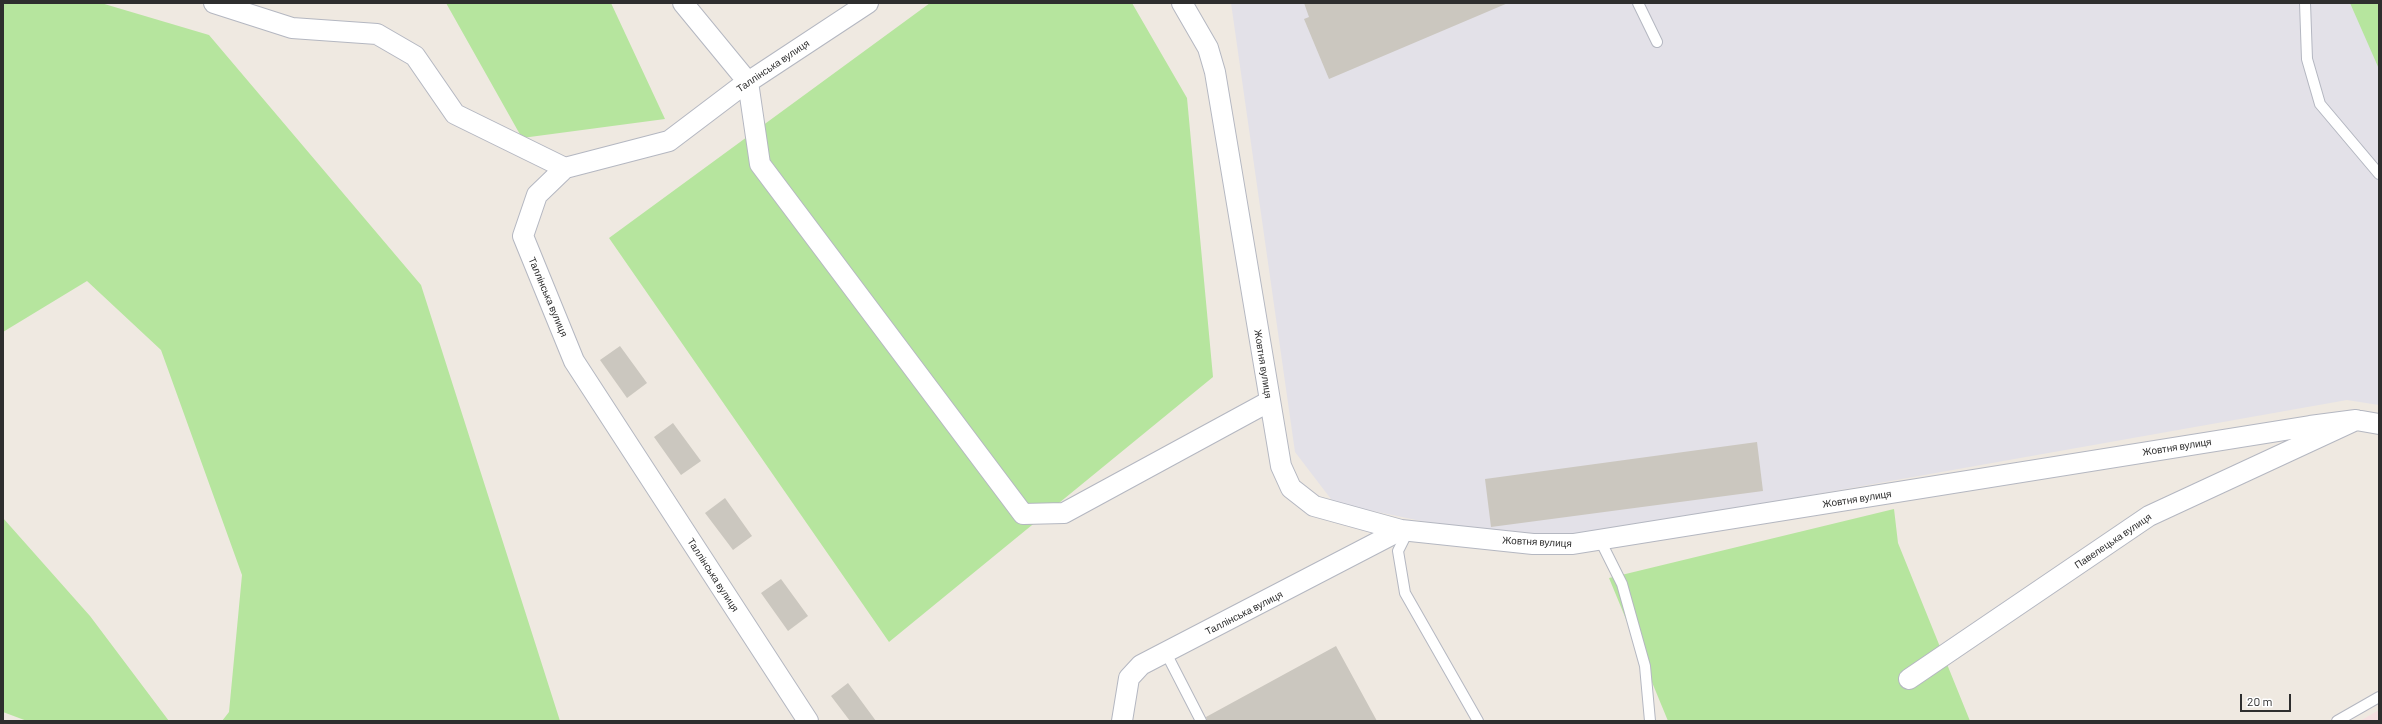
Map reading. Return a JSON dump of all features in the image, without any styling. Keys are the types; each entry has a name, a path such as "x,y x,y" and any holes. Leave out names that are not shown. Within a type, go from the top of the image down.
{"street":[{"path":"214,3 292,28 377,34 414,56 455,114 565,168"},
{"path":"683,3 748,82 760,164 1023,514 1064,513 1270,401"},
{"name":"Таллінська вулиця","path":"808,721 574,361 523,236 537,195 565,168 669,141 748,82 868,3"},
{"name":"Жовтня вулиця","path":"1182,3 1208,48 1215,72 1281,466 1291,488 1314,506 1405,530 1533,544 1573,544 2294,428 2356,420"},
{"path":"2356,420 2379,424"},
{"name":"Павелецька вулиця","path":"1909,679 2149,516 2356,420"},
{"name":"Таллінська вулиця","path":"1122,721 1129,678 1141,665 1405,530"}],"lane":[{"path":"1638,3 1657,42"},
{"path":"2305,3 2307,59 2320,104 2379,174"},
{"path":"1405,530 1398,551 1405,593 1478,721"},
{"path":"1600,540 1622,584 1645,666 1650,721"},
{"path":"1166,653 1201,721"},
{"path":"2337,721 2379,697"}],"shaded area":[{"path":"1231,3 2379,3 2379,405 2347,400 1592,534 1494,536 1334,503 1295,452"},
{"path":"2379,710 2379,721 2360,721"}],"green space":[{"path":"3,3 101,3 209,35 421,285 560,721 222,721 229,712 242,575 161,350 87,281 3,332"},
{"path":"446,3 611,3 665,119 522,138"},
{"path":"930,3 1132,3 1187,98 1213,377 889,642 609,238"},
{"path":"2350,3 2379,3 2379,69"},
{"path":"1894,509 1898,543 1970,721 1668,721 1609,578"},
{"path":"3,518 90,616 169,721 27,721 3,712"}],"building":[{"path":"1304,3 1508,3 1329,79 1304,19 1309,17"},
{"path":"620,346 647,383 627,398 600,360"},
{"path":"673,423 701,461 681,475 654,437"},
{"path":"1757,442 1763,491 1491,527 1485,479"},
{"path":"725,498 752,536 733,550 705,513"},
{"path":"781,579 808,616 788,631 761,593"},
{"path":"1336,646 1377,721 1207,721 1206,717"},
{"path":"848,683 876,721 850,721 831,696"}]}
